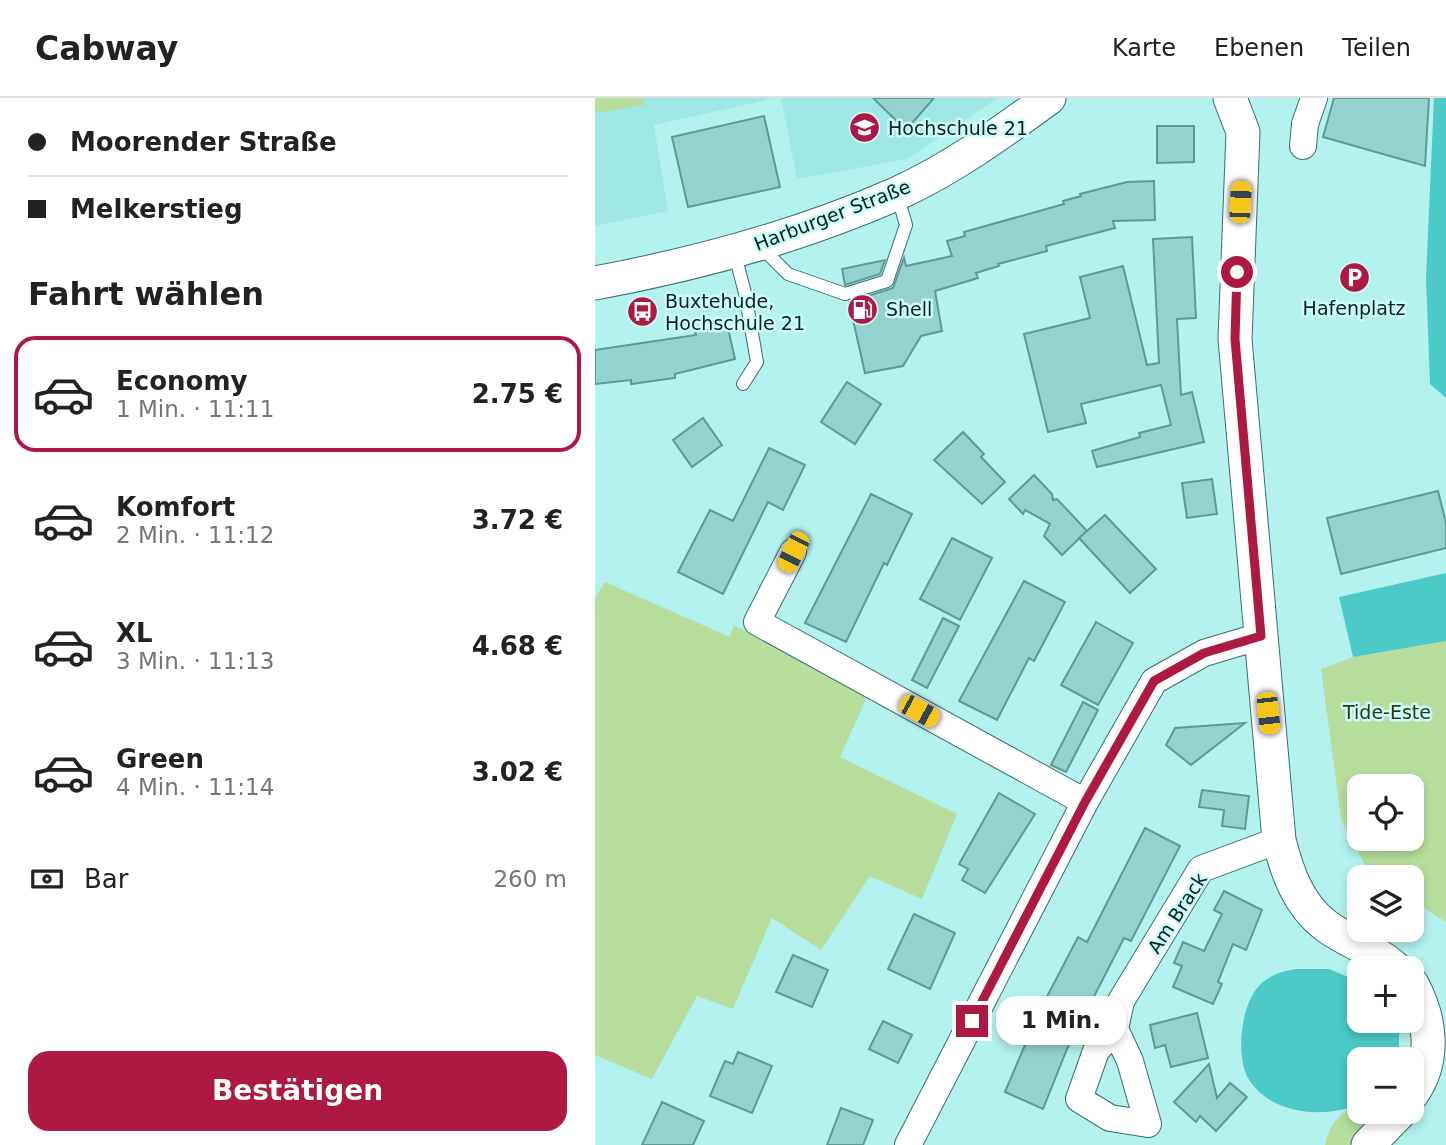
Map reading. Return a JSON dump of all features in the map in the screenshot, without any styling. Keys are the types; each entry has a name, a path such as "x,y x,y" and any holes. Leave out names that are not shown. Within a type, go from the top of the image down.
{"street":[{"name":"Harburger Straße","path":"595,283 673,268 746,248 897,194 982,144 1049,98"},
{"path":"1230,98 1243,132 1235,339 1279,840 1286,870 1310,910 1327,926 1381,956"},
{"path":"1303,146 1305,124 1314,98"},
{"path":"793,552 757,622 1085,802"},
{"path":"908,1145 1085,802 1154,681 1204,653 1261,636"},
{"name":"Am Brack","path":"1115,1029 1121,1002 1201,869 1279,840"},
{"path":"1424,1015 1429,1049 1424,1070"},
{"path":"1368,1145 1388,1124"}],"lane":[{"path":"746,248 787,274 845,294 887,281 906,225 897,194"},
{"path":"743,384 757,362 745,293 746,248"}],"shaded area":[{"path":"595,98 776,98 654,125 668,211 595,226"},
{"name":"Hochschule 21","path":"781,98 998,98 907,159 797,179"},
{"path":"1434,98 1446,98 1446,398 1430,384 1426,278"},
{"path":"1446,573 1446,641 1353,657 1339,597"},
{"path":"1297,969 1329,969 1347,977 1347,1033 1399,1033 1399,1047 1347,1047 1347,1109 1315,1112 1284,1106 1270,1100 1248,1078 1241,1042 1245,1014 1256,990 1267,979"}],"green space":[{"path":"595,98 643,98 645,105 595,113"},
{"path":"605,582 730,637 734,625 867,697 840,757 957,814 922,899 870,876 821,950 772,918 733,1009 697,996 652,1079 595,1055 595,598"},
{"name":"Tide-Este","path":"1446,641 1446,922 1424,908 1424,865 1365,865 1358,851 1424,851 1424,774 1347,774 1347,830 1341,818 1321,669 1353,657"},
{"path":"1346,1111 1347,1124 1369,1124 1350,1145 1325,1145 1330,1131"}],"building":[{"path":"873,98 934,98 906,130"},
{"path":"1334,98 1429,98 1425,166 1323,137"},
{"path":"764,116 780,187 688,207 672,137"},
{"path":"1157,126 1194,126 1194,162 1157,163"},
{"path":"1154,181 1155,220 1113,221 1115,228 1046,246 1047,251 998,264 999,266 976,273 978,278 935,291 942,331 921,336 903,366 865,373 849,302 893,288 904,258 906,266 952,256 947,241 965,236 964,232 1064,204 1063,201 1081,196 1080,194 1127,182"},
{"path":"1192,237 1196,318 1177,319 1181,395 1192,392 1204,442 1097,467 1092,451 1140,437 1139,433 1171,425 1161,385 1081,404 1086,423 1048,432 1024,334 1090,318 1080,277 1123,266 1147,365 1159,363 1153,239"},
{"path":"885,260 880,274 845,285 842,269"},
{"path":"727,324 735,359 675,374 675,378 631,384 631,380 595,384 595,350 696,335 695,332"},
{"path":"847,382 881,404 855,444 821,422"},
{"path":"703,418 722,445 692,467 673,440"},
{"path":"963,432 984,454 981,457 1005,482 982,504 934,460"},
{"path":"769,448 805,465 783,510 768,502 723,594 678,572 710,510 733,521"},
{"path":"1034,475 1052,494 1053,500 1057,499 1087,531 1062,555 1044,536 1050,524 1025,510 1023,514 1009,499"},
{"path":"1212,479 1217,514 1187,518 1182,483"},
{"path":"1438,491 1446,523 1446,548 1341,574 1327,518"},
{"path":"871,494 912,514 887,565 884,563 846,642 805,623"},
{"path":"1105,515 1156,569 1130,593 1079,538"},
{"path":"952,538 992,558 960,620 920,599"},
{"path":"1024,581 1065,602 1034,661 1029,658 997,720 959,701"},
{"path":"943,618 959,626 927,688 912,680"},
{"path":"1096,622 1133,643 1098,705 1061,685"},
{"path":"1083,702 1098,710 1066,772 1051,765"},
{"path":"1245,723 1191,765 1166,745 1175,728"},
{"path":"1202,790 1249,796 1245,829 1222,826 1224,810 1199,807"},
{"path":"999,793 1035,814 985,893 962,880 968,869 959,864"},
{"path":"1145,828 1180,846 1131,941 1124,938 1067,1049 1043,1109 1005,1092 1039,1012 1078,937 1087,942"},
{"path":"1224,891 1262,910 1246,950 1233,944 1218,982 1222,984 1213,1004 1173,987 1182,966 1174,963 1183,942 1204,951 1222,914 1214,910"},
{"path":"914,914 955,933 930,989 888,969"},
{"path":"793,955 828,970 812,1007 776,992"},
{"path":"1197,1013 1208,1058 1171,1067 1165,1045 1155,1048 1150,1025"},
{"path":"883,1021 912,1035 898,1063 869,1049"},
{"path":"738,1052 772,1066 752,1113 710,1096 725,1061 733,1064"},
{"path":"1209,1064 1217,1098 1230,1083 1247,1097 1216,1131 1200,1116 1196,1122 1174,1102"},
{"path":"662,1102 704,1121 693,1145 642,1145"},
{"path":"841,1108 873,1120 863,1145 827,1145"}],"place":[{"name":"Hochschule 21","path":"865,128"},
{"name":"Hafenplatz","path":"1354,277"},
{"name":"Shell","path":"863,309"},
{"name":"Buxtehude, Hochschule 21","path":"642,312"}],"route":[{"path":"972,1021 1085,802 1154,681 1204,653 1261,636 1235,339 1237,272"}]}
